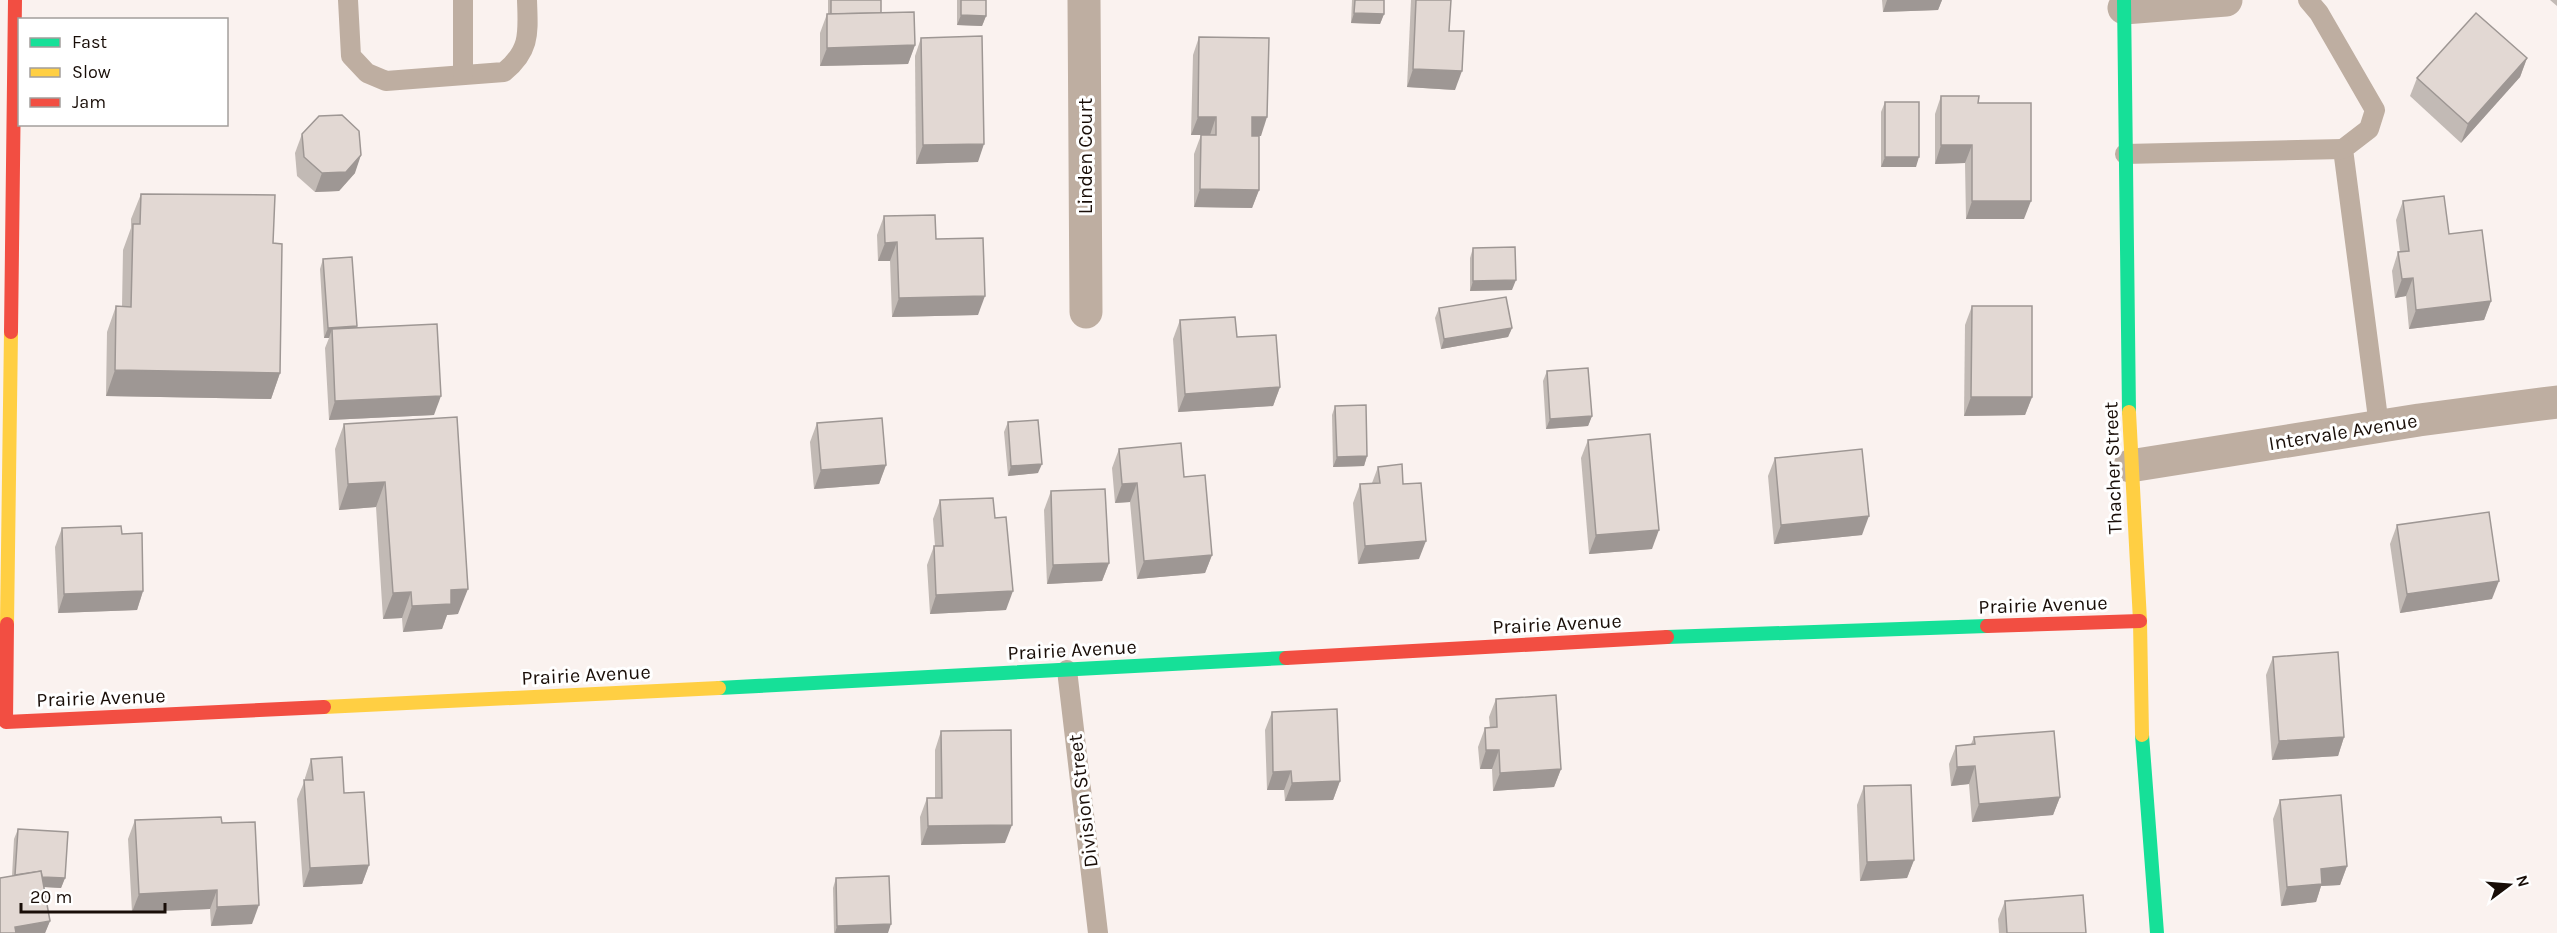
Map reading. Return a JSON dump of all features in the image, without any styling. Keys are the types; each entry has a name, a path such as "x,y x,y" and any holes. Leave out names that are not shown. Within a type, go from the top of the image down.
{"street":[{"name":"Prairie Avenue","path":"15,0 6,722 1067,670 1725,634 2140,621"},
{"name":"Linden Court","path":"1084,0 1086,312"},
{"path":"2124,4 2226,0"},
{"name":"Thacher Street","path":"2124,4 2130,466 2140,621 2141,726 2157,933"},
{"name":"Intervale Avenue","path":"2130,466 2379,426 2557,402"}],"lane":[{"path":"348,0 351,56 367,73 386,81 504,72 517,61 528,38 527,0"},
{"path":"462,0 463,75"},
{"path":"2125,154 2343,149 2369,129 2375,110 2319,13 2307,0"},
{"path":"2343,149 2379,426"},
{"name":"Division Street","path":"1067,670 1098,933"}],"building":[{"path":"831,0 881,0 881,13 831,14"},
{"path":"961,0 986,0 986,16 961,15"},
{"path":"1355,0 1384,0 1384,14 1354,13"},
{"path":"1416,0 1451,0 1449,31 1464,31 1462,71 1413,69"},
{"path":"914,12 915,45 827,48 827,14"},
{"path":"2476,13 2527,58 2468,124 2417,78"},
{"path":"982,36 984,144 923,145 921,38"},
{"path":"1199,37 1269,38 1267,117 1252,117 1252,136 1259,136 1259,190 1200,189 1201,135 1216,135 1216,117 1198,117"},
{"path":"1941,96 1979,96 1978,103 2031,103 2031,201 1972,201 1972,145 1941,145"},
{"path":"1885,102 1919,102 1919,157 1885,157"},
{"path":"342,115 359,131 361,155 346,172 322,173 304,157 302,134 319,116"},
{"path":"141,194 275,195 273,243 282,244 280,373 115,370 116,306 131,307 133,224 140,224"},
{"path":"2444,196 2449,234 2482,230 2491,301 2416,310 2413,278 2402,279 2398,252 2409,251 2403,201"},
{"path":"935,215 936,239 983,238 985,296 899,298 897,242 885,243 884,216"},
{"path":"1515,247 1516,280 1473,281 1473,248"},
{"path":"352,257 357,326 328,328 323,259"},
{"path":"1506,297 1512,328 1444,339 1439,308"},
{"path":"1972,306 2032,306 2032,397 1971,397"},
{"path":"1235,317 1237,337 1276,335 1280,387 1185,394 1180,320"},
{"path":"437,324 441,396 335,401 332,329"},
{"path":"1588,368 1592,416 1550,419 1547,371"},
{"path":"1366,405 1367,456 1337,457 1335,406"},
{"path":"457,417 468,589 451,590 451,604 412,606 411,592 393,593 385,482 348,484 344,424"},
{"path":"882,418 886,465 821,470 817,423"},
{"path":"1038,420 1042,464 1011,466 1008,422"},
{"path":"1650,434 1659,530 1596,535 1588,440"},
{"path":"1181,443 1184,477 1205,475 1212,555 1144,561 1137,483 1122,484 1119,449"},
{"path":"1862,449 1869,516 1781,525 1775,458"},
{"path":"1402,464 1403,484 1421,483 1426,541 1365,546 1360,484 1380,483 1378,467"},
{"path":"1105,489 1109,563 1053,565 1051,491"},
{"path":"993,498 995,518 1006,517 1013,591 936,595 934,546 943,546 940,500"},
{"path":"2489,512 2499,581 2407,594 2397,525"},
{"path":"121,526 122,534 142,533 143,591 64,594 62,528"},
{"path":"2338,652 2344,737 2279,741 2273,657"},
{"path":"1556,695 1561,769 1500,773 1499,750 1486,750 1485,728 1497,727 1496,699"},
{"path":"1337,709 1340,781 1292,783 1291,771 1273,772 1272,712"},
{"path":"1011,730 1012,825 928,826 927,798 942,798 941,731"},
{"path":"2054,731 2060,797 1979,804 1975,766 1957,767 1956,746 1975,744 1974,737"},
{"path":"342,757 344,793 364,792 369,865 310,868 304,780 313,780 311,759"},
{"path":"1911,785 1914,860 1867,862 1864,786"},
{"path":"2341,795 2347,866 2321,869 2322,884 2287,887 2280,800"},
{"path":"221,817 222,823 255,822 259,905 217,907 217,890 139,894 135,820"},
{"path":"18,829 68,832 65,878 42,877 41,871 15,875"},
{"path":"41,871 50,921 15,927 16,933 0,933 0,878"},
{"path":"889,876 891,924 837,926 836,878"},
{"path":"2083,895 2086,933 2007,933 2005,901"}],"traffic: fast":[{"path":"2124,0 2129,412"},
{"path":"1667,637 1987,626"},
{"path":"719,688 1286,658"},
{"path":"2142,735 2157,933"}],"traffic: slow":[{"path":"7,624 11,332"},
{"path":"2129,412 2140,621 2142,735"},
{"path":"324,707 719,688"}],"traffic: jam":[{"path":"11,332 15,0"},
{"path":"1987,626 2140,621"},
{"path":"7,624 6,722 324,707"},
{"path":"1286,658 1667,637"}]}
